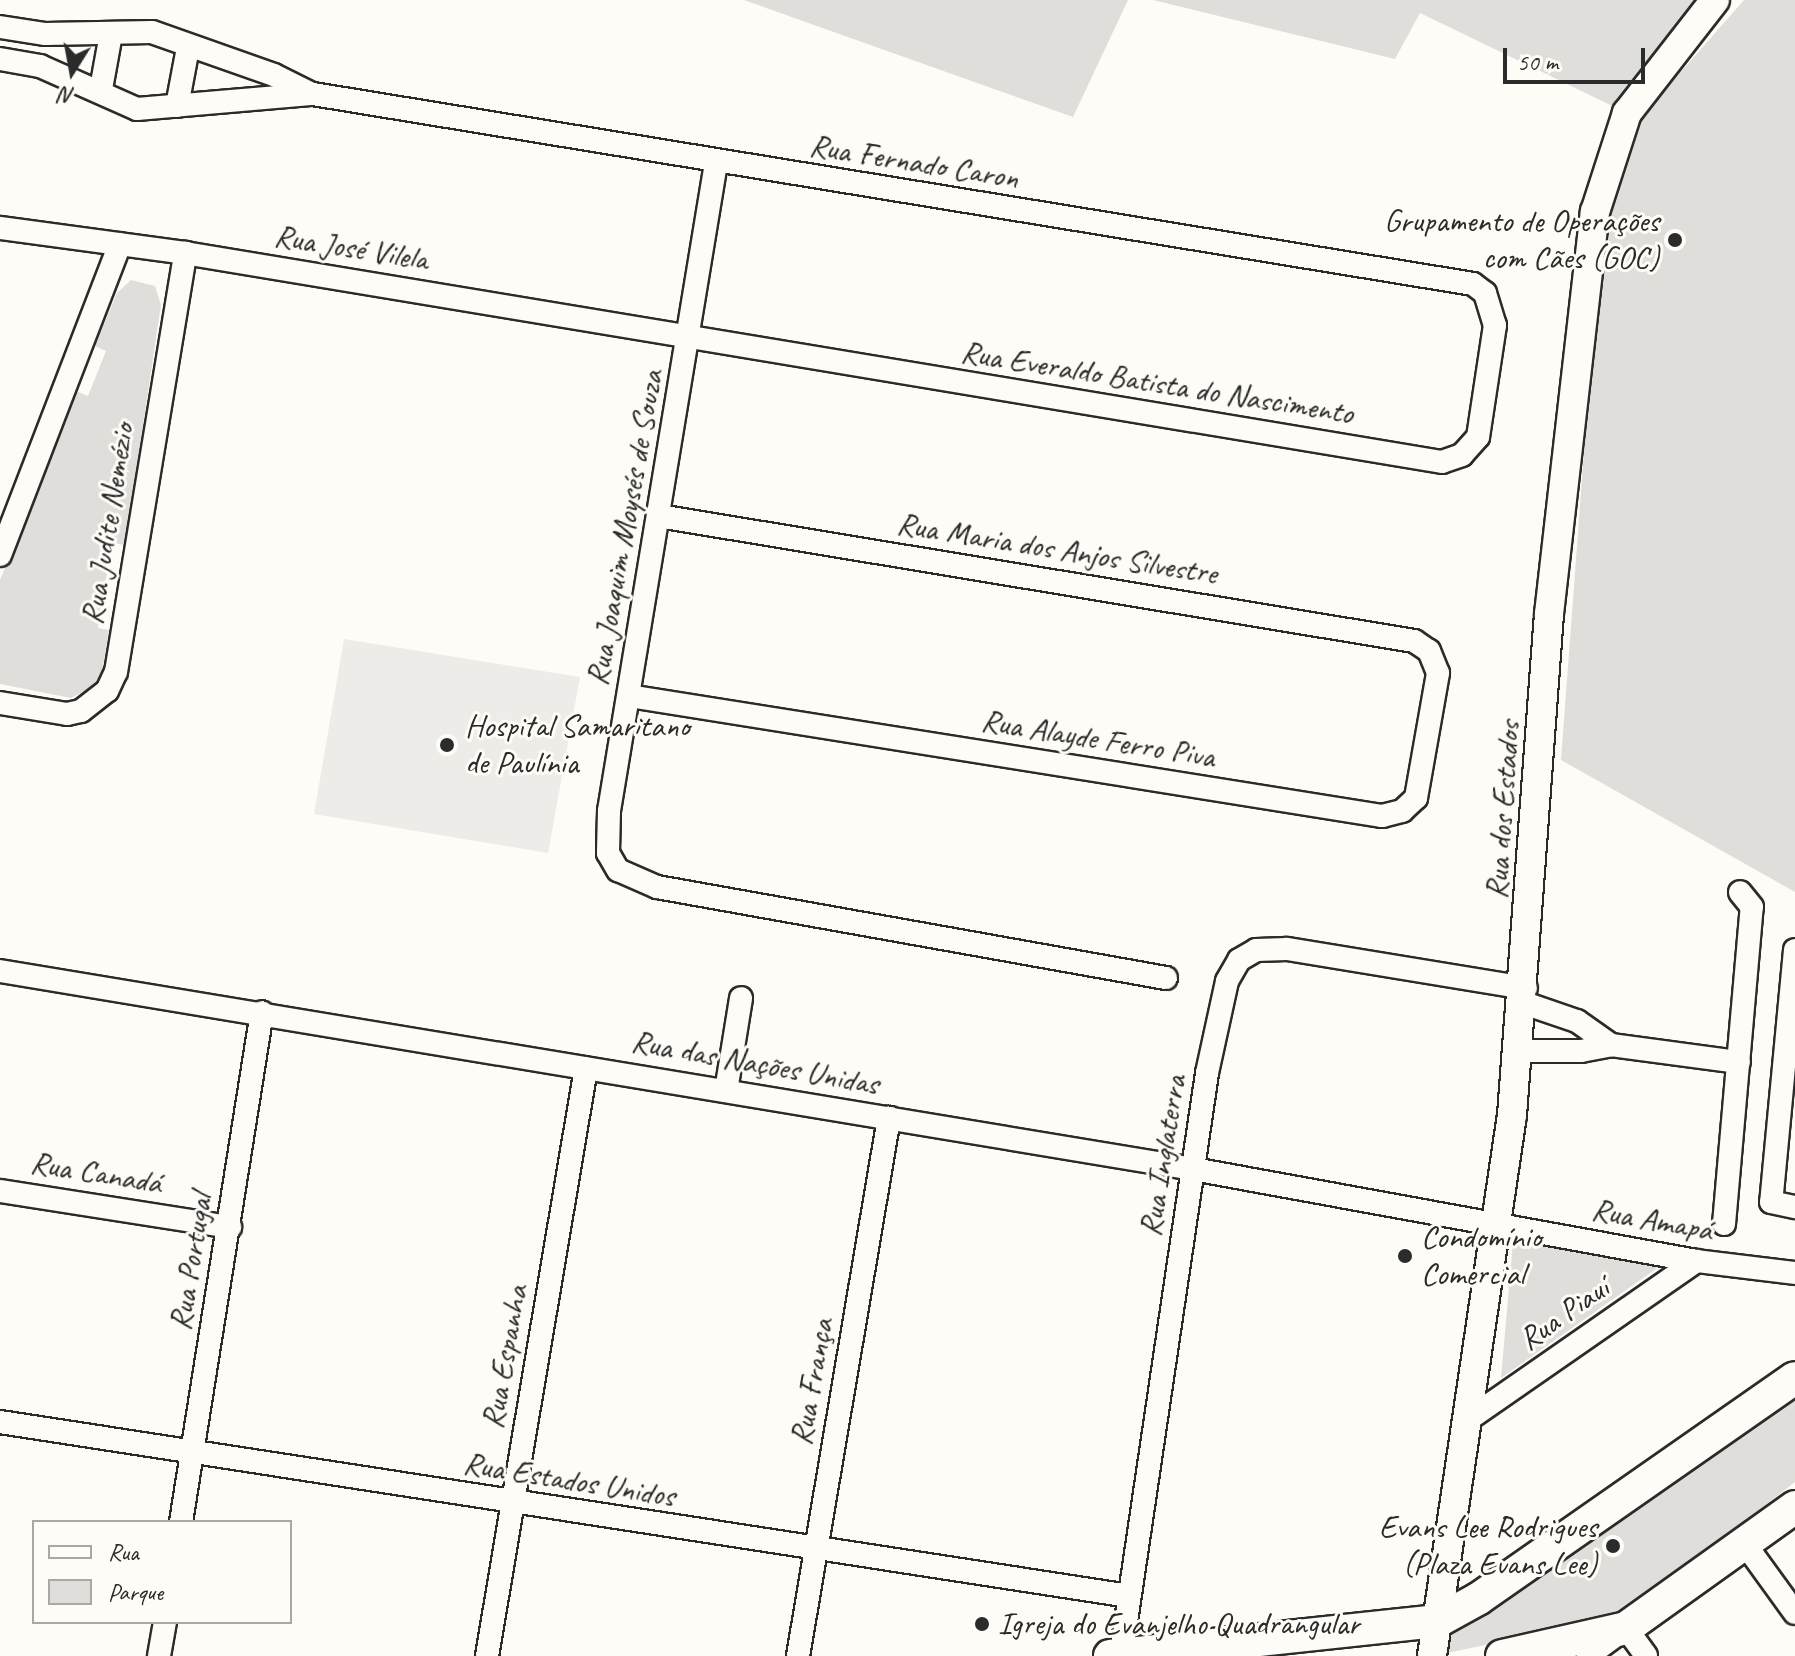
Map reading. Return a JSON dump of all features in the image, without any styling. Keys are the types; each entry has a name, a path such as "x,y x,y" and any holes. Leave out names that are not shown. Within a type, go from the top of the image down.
{"main road":[{"path":"1110,1656 1438,1621 1478,1599 1795,1378"},
{"path":"1502,1656 1626,1628 1795,1507"}],"street":[{"name":"Rua dos Estados","path":"1432,1656 1498,1224 1519,1051 1549,614 1595,212 1627,113 1715,0"},
{"name":"Rua Fernado Caron","path":"0,27 45,34 152,32 188,48 274,75 313,94"},
{"path":"101,89 111,34"},
{"path":"177,106 188,48"},
{"name":"Rua Fernado Caron","path":"0,59 40,66 101,89 137,109 313,94 716,163 1473,284 1485,293 1493,310"},
{"name":"Rua Joaquim Moysés de Souza","path":"716,163 690,337 609,811 608,853 618,870 637,883 1166,978"},
{"name":"Rua José Vilela","path":"0,228 185,253 690,337"},
{"path":"0,555 120,244"},
{"name":"Rua Judite Nemézio","path":"0,703 67,714 81,711 107,691 116,672 185,253"},
{"name":"Rua Everaldo Batista do Nascimento","path":"690,337 1442,462 1462,455 1478,437 1493,310"},
{"name":"Rua Maria dos Anjos Silvestre","path":"659,516 1414,641 1435,662"},
{"name":"Rua Alayde Ferro Piva","path":"629,696 1382,816 1402,811 1416,798 1435,662"},
{"path":"1724,1224 1752,907 1740,892"},
{"name":"Rua Inglaterra","path":"1121,1656 1193,1169 1227,981 1239,960 1256,950 1287,949 1525,996"},
{"path":"1795,950 1790,1064 1771,1202 1795,1207"},
{"name":"Rua das Nações Unidas","path":"0,971 262,1012 1193,1169 1498,1224"},
{"path":"1525,996 1577,1021 1611,1045"},
{"path":"726,1091 741,998"},
{"name":"Rua Portugal","path":"181,1520 262,1012"},
{"path":"1519,1051 1581,1051 1611,1045 1739,1062"},
{"name":"Rua Espanha","path":"487,1656 586,1068"},
{"name":"Rua França","path":"798,1656 889,1118"},
{"name":"Rua Canadá","path":"0,1191 230,1227"},
{"name":"Rua Amapá","path":"1498,1224 1696,1261 1795,1273"},
{"name":"Rua Piauí","path":"1469,1419 1696,1261"},
{"name":"Rua Estados Unidos","path":"0,1422 816,1552 1129,1596"},
{"path":"1745,1544 1795,1613"},
{"path":"159,1656 165,1624"},
{"path":"1588,1656 1626,1628 1646,1656"}],"shaded area":[{"name":"Hospital Samaritano de Paulínia","path":"344,639 580,677 548,853 314,814"}],"green space":[{"path":"744,0 1128,0 1073,117"},
{"path":"1153,0 1719,0 1631,115 1420,13 1395,59"},
{"path":"1744,0 1795,0 1795,892 1561,760 1599,251 1629,139 1644,114"},
{"path":"131,280 155,286 161,305 125,545 112,543 98,628 109,630 102,671 94,686 71,698 0,684 0,580 76,391 88,396 106,351 95,346 117,293"},
{"path":"1513,1242 1581,1251 1663,1264 1501,1378"},
{"path":"1795,1399 1795,1482 1623,1616 1447,1653 1452,1634"}],"place":[{"name":"Grupamento de Operações com Cães (GOC)","path":"1675,240"},
{"name":"Hospital Samaritano de Paulínia","path":"447,745"},
{"name":"Condomínio Comercial","path":"1405,1256"},
{"name":"Evans Lee Rodrigues (Plaza Evans Lee)","path":"1613,1546"},
{"name":"Igreja do Evanjelho Quadrangular","path":"982,1624"}]}
